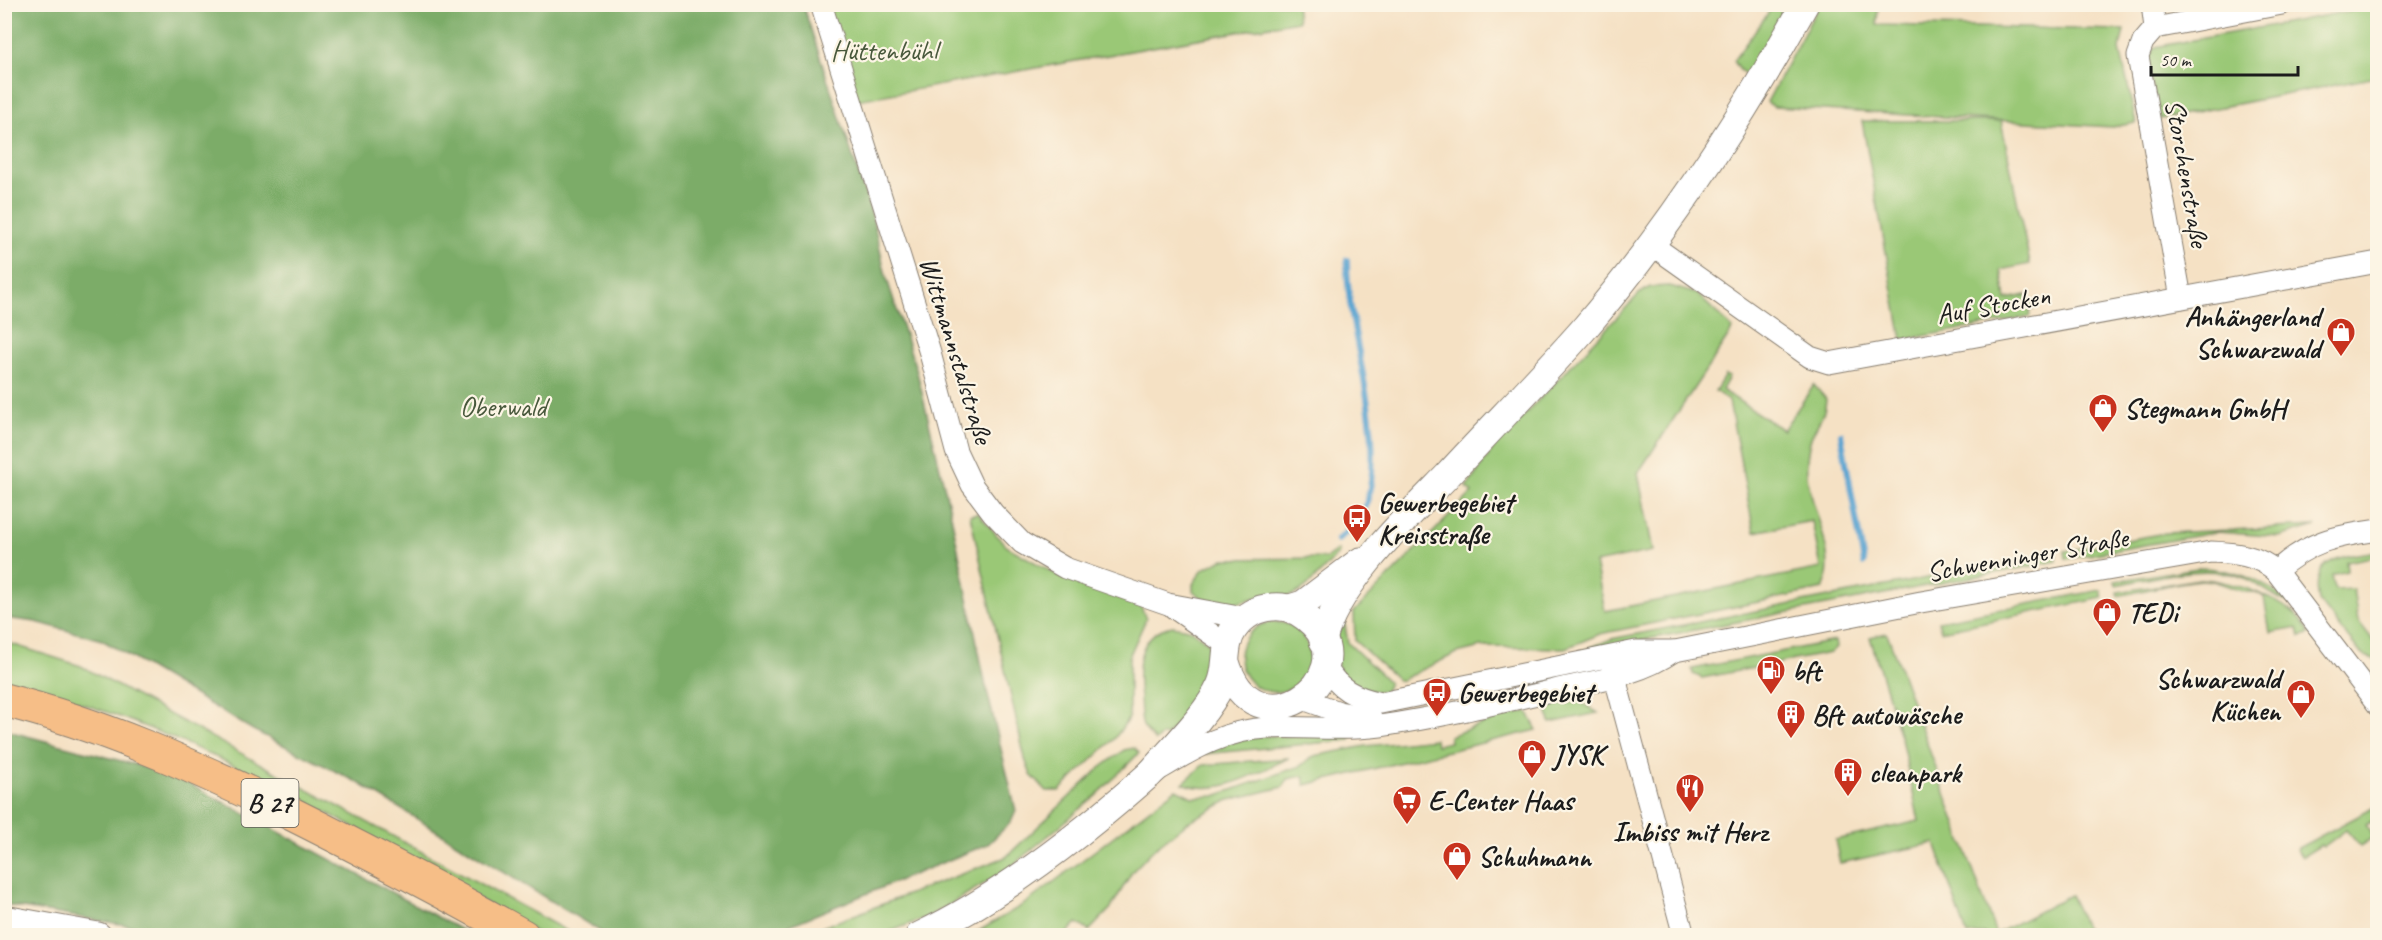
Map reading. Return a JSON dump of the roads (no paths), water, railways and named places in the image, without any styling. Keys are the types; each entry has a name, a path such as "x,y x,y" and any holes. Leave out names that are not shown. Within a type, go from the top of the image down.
{"main road":[{"name":"B 27","path":"4,700 37,708 187,763 400,867 523,936"}],"street":[{"name":"Wittmannstalstraße","path":"821,4 930,353 956,452 972,485 993,513 1022,543 1042,557 1065,568 1168,604 1244,618"},
{"path":"1226,653 1230,678 1240,692 1254,702 1270,707 1287,705 1303,699 1321,678 1326,624 1380,546 1583,330 1652,245 1751,100 1805,4"},
{"path":"2152,4 2155,28 2282,4"},
{"name":"Storchenstraße","path":"2155,28 2143,42 2138,56 2181,298"},
{"name":"Auf Stocken","path":"1652,245 1792,345 1810,357 1829,363 2378,262"},
{"path":"2378,530 2323,541 2297,552 2276,571 2378,705"},
{"path":"1290,608 1303,604 1380,546"},
{"name":"Schwenninger Straße","path":"1324,653 1333,680 1344,690 1361,699 1381,703 1612,667 1657,664 1675,651 1921,602 2196,554 2237,553 2266,562 2276,571"},
{"name":"Wittmannstalstraße","path":"1168,604 1226,653"},
{"path":"1149,775 1213,699 1222,684 1226,653 1233,630 1244,618 1258,609 1274,606 1290,608 1304,615 1316,626 1324,653"},
{"path":"1612,667 1684,936"},
{"name":"Schwenninger Straße","path":"1149,775 1204,743 1237,732 1266,728 1354,728 1409,721 1612,667"},
{"name":"Schwenninger Straße","path":"1303,699 1355,716 1409,721"},
{"path":"919,936 955,919 1024,873 1149,775 1205,724 1239,705 1254,702"},
{"path":"4,919 98,936"}],"waterway":[{"path":"1338,540 1363,513 1371,485 1373,454 1366,388 1353,321 1347,260"},
{"path":"1841,434 1864,563"}],"place":[{"name":"Anhängerland Schwarzwald","path":"2341,358"},
{"name":"Stegmann GmbH","path":"2103,434"},
{"name":"Gewerbegebiet Kreisstraße","path":"1357,544"},
{"name":"TEDi","path":"2107,638"},
{"name":"bft","path":"1771,696"},
{"name":"Gewerbegebiet","path":"1437,718"},
{"name":"Schwarzwald Küchen","path":"2301,720"},
{"name":"Bft autowäsche","path":"1791,740"},
{"name":"JYSK","path":"1532,780"},
{"name":"cleanpark","path":"1848,798"},
{"name":"Imbiss mit Herz","path":"1690,814"},
{"name":"E-Center Haas","path":"1407,826"},
{"name":"Schuhmann","path":"1457,882"}],"park label":[{"name":"Hüttenbühl","path":"884,50"},
{"name":"Oberwald","path":"503,406"}]}
